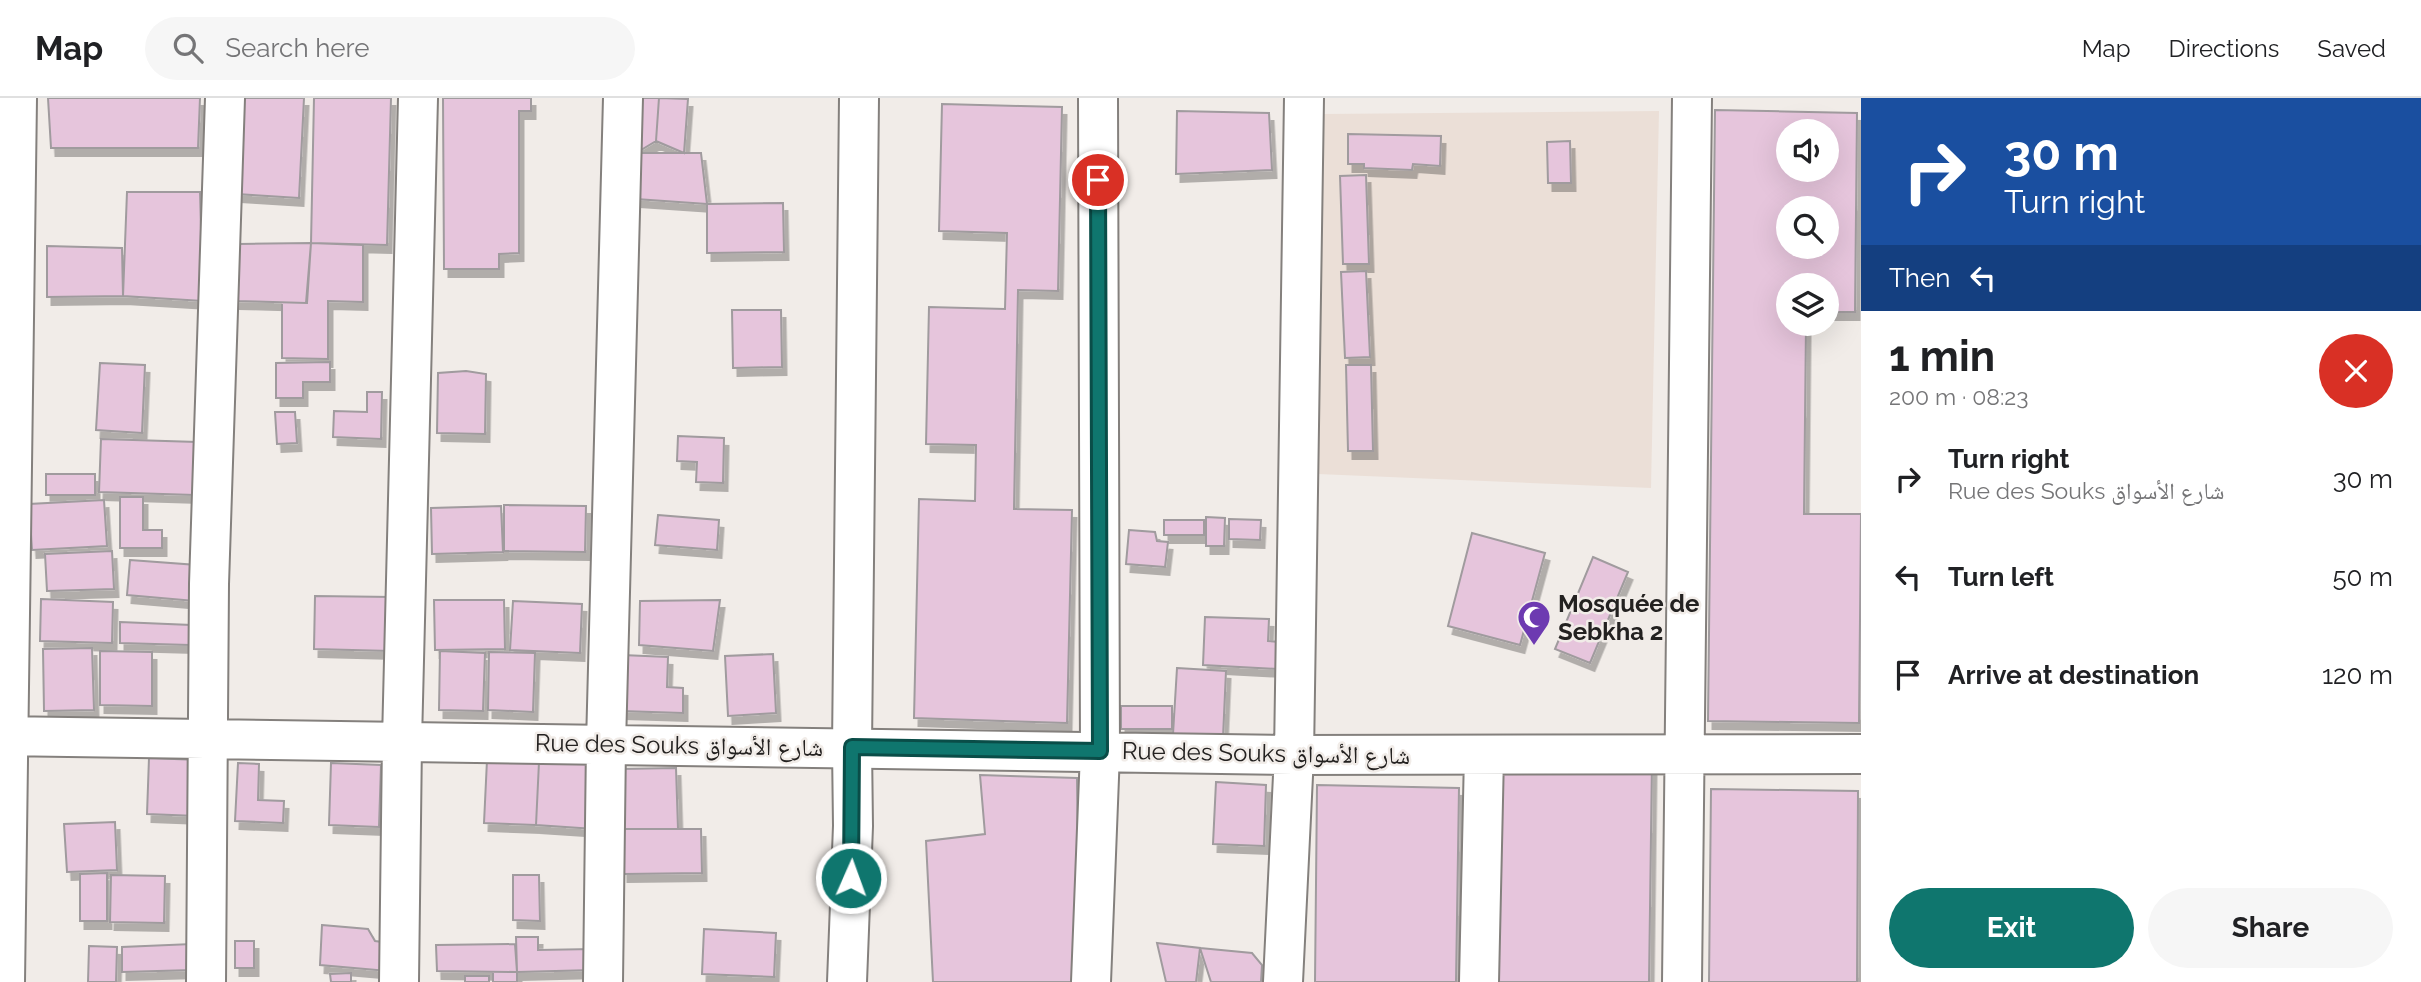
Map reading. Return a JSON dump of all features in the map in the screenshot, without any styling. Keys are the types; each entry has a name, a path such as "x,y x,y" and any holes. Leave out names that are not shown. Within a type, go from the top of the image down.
{"street":[{"path":"5,982 4,736 17,98"},
{"path":"206,982 209,570 225,98"},
{"path":"399,982 402,741 418,98"},
{"path":"603,982 606,744 623,98"},
{"path":"848,982 853,826 859,98"},
{"path":"1091,982 1100,751 1098,98"},
{"path":"1283,982 1294,755 1304,98"},
{"path":"1682,982 1692,98"},
{"name":"Rue des Souks شارع الأسواق","path":"4,736 1294,755 1861,754"},
{"path":"1479,982 1484,755"}],"shaded area":[{"path":"1659,111 1651,488 1318,474 1323,114"}],"building":[{"path":"48,98 200,98 198,148 51,148"},
{"path":"243,98 304,98 299,198 237,194"},
{"path":"314,98 391,98 387,245 311,243"},
{"path":"443,98 531,98 531,111 519,111 519,253 499,254 499,269 444,269"},
{"path":"638,98 659,98 656,141 636,153"},
{"path":"659,98 688,99 684,153 656,141"},
{"path":"942,104 1062,107 1058,291 1018,290 1014,509 1072,510 1067,723 914,718 919,499 975,501 976,445 926,444 929,307 1005,309 1007,233 939,231"},
{"path":"1715,110 1857,113 1855,312 1839,312 1839,273 1776,273 1776,336 1806,336 1804,514 1861,514 1859,723 1708,721"},
{"path":"1177,111 1269,113 1272,170 1176,174"},
{"path":"1348,134 1441,136 1440,166 1413,164 1412,170 1364,168 1364,164 1348,164"},
{"path":"1570,141 1571,183 1548,183 1547,142"},
{"path":"636,153 701,153 707,204 636,199"},
{"path":"1366,175 1369,264 1343,264 1340,176"},
{"path":"127,192 200,192 203,301 123,296"},
{"path":"783,203 784,252 707,253 707,204"},
{"path":"311,243 306,303 235,301 238,244"},
{"path":"311,243 363,245 363,302 328,301 328,359 282,358 282,303 307,303"},
{"path":"47,246 122,248 123,296 47,297"},
{"path":"1366,271 1370,357 1345,358 1341,272"},
{"path":"732,310 781,310 782,367 733,368"},
{"path":"330,362 330,382 303,382 303,398 276,398 276,363"},
{"path":"100,363 145,365 142,433 96,430"},
{"path":"1346,365 1371,365 1373,451 1348,451"},
{"path":"466,371 486,374 485,434 437,433 438,373"},
{"path":"367,392 382,392 381,439 333,437 334,411 367,412"},
{"path":"275,412 295,412 297,443 277,444"},
{"path":"678,436 724,438 723,483 696,482 697,462 677,461"},
{"path":"101,439 197,442 195,495 99,492"},
{"path":"46,474 95,474 95,495 46,495"},
{"path":"120,497 143,497 143,530 162,530 162,548 120,548"},
{"path":"104,500 107,546 32,550 29,504"},
{"path":"504,505 586,506 585,552 504,551"},
{"path":"501,506 503,552 432,554 431,508"},
{"path":"658,515 719,520 717,550 655,545"},
{"path":"1206,517 1225,518 1224,546 1206,546"},
{"path":"1229,519 1261,520 1260,540 1229,539"},
{"path":"1164,520 1204,520 1204,535 1164,535"},
{"path":"1129,530 1155,532 1157,541 1168,542 1165,567 1126,564"},
{"path":"1472,533 1545,553 1520,645 1448,626"},
{"path":"112,551 114,589 47,591 45,554"},
{"path":"1593,557 1628,572 1590,663 1555,649"},
{"path":"130,560 197,565 195,601 127,595"},
{"path":"315,596 393,597 391,651 314,649"},
{"path":"41,599 113,602 112,643 40,641"},
{"path":"434,600 504,600 505,649 435,650"},
{"path":"720,600 713,651 639,645 640,601"},
{"path":"513,601 582,604 580,653 510,650"},
{"path":"1205,617 1269,619 1268,641 1280,642 1278,669 1203,665"},
{"path":"120,622 191,625 190,645 120,643"},
{"path":"92,648 94,710 44,711 43,649"},
{"path":"100,651 152,652 152,706 100,705"},
{"path":"440,651 485,653 483,711 439,710"},
{"path":"489,652 535,653 533,712 488,710"},
{"path":"773,654 776,713 728,716 725,656"},
{"path":"622,655 668,657 667,687 683,688 683,713 621,711"},
{"path":"1177,668 1226,671 1223,737 1173,734"},
{"path":"1121,706 1172,706 1172,729 1121,729"},
{"path":"149,758 199,760 197,816 147,814"},
{"path":"487,760 539,762 536,825 484,823"},
{"path":"1652,760 1649,982 1497,982 1497,767"},
{"path":"539,762 597,763 595,829 536,825"},
{"path":"238,763 259,764 258,800 284,801 283,823 235,821"},
{"path":"331,763 381,765 379,827 329,825"},
{"path":"676,768 678,829 622,829 620,769"},
{"path":"980,775 1077,778 1079,982 933,982 926,841 985,834"},
{"path":"1216,782 1266,785 1264,846 1213,844"},
{"path":"1317,785 1459,788 1456,982 1315,982"},
{"path":"1711,789 1858,791 1857,982 1709,982"},
{"path":"115,822 117,870 67,872 64,824"},
{"path":"622,829 701,829 702,873 623,874"},
{"path":"107,873 107,921 80,921 80,874"},
{"path":"111,875 165,876 164,923 110,922"},
{"path":"513,875 539,875 540,921 513,920"},
{"path":"322,925 368,929 375,941 391,943 388,971 320,965"},
{"path":"704,929 776,933 774,977 702,974"},
{"path":"516,937 538,937 538,950 593,949 594,970 517,972"},
{"path":"235,941 254,941 254,968 235,968"},
{"path":"1157,943 1200,948 1196,982 1166,982"},
{"path":"192,944 193,970 122,972 122,947"},
{"path":"515,944 517,972 437,971 436,945"},
{"path":"89,946 117,947 116,982 88,982"},
{"path":"1200,948 1252,953 1262,965 1261,982 1211,982"},
{"path":"493,972 517,972 517,982 493,982"},
{"path":"351,973 351,982 331,982 330,974"},
{"path":"465,976 489,976 489,982 465,982"}],"place":[{"name":"Mosquée de Sebkha 2","path":"1534,647"}],"route":[{"path":"851,878 852,747 1100,751 1098,180"}]}
